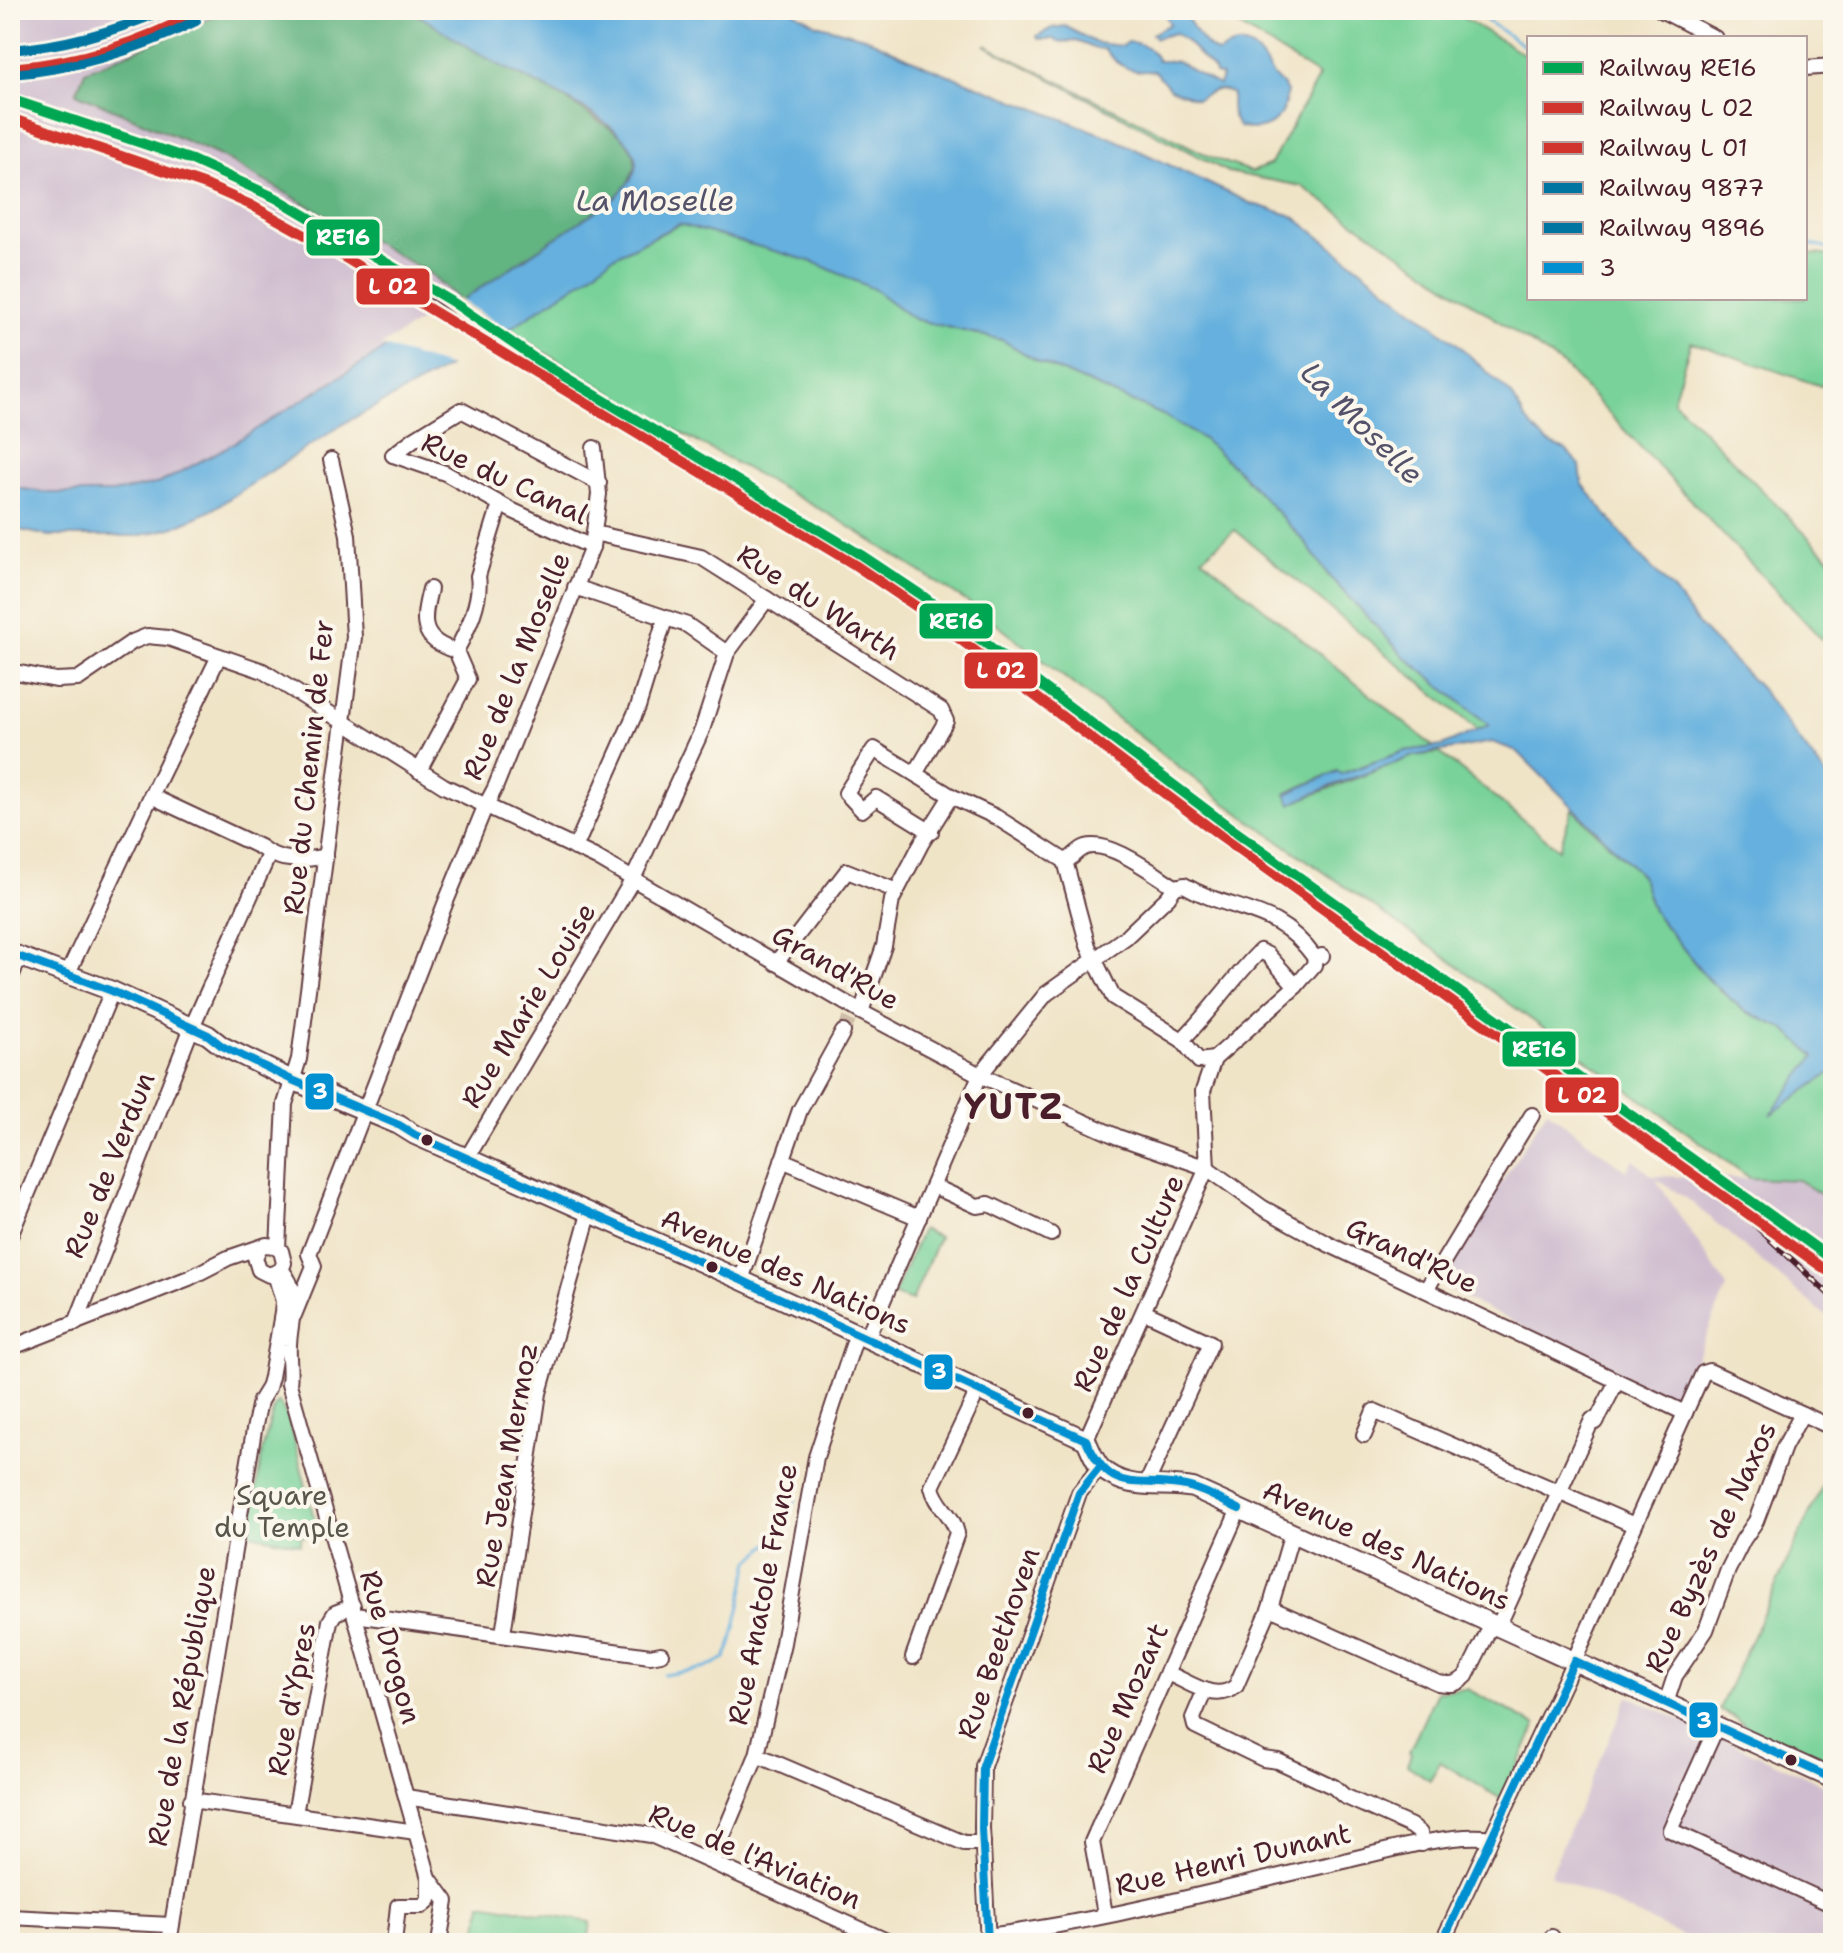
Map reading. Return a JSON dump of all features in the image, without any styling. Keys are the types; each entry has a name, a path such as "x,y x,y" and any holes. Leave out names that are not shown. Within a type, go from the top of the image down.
{"main road":[{"name":"Avenue des Nations","path":"15,955 68,973 192,1027 222,1046 292,1080 741,1280 1086,1440"},
{"path":"1086,1440 1100,1467"},
{"name":"Avenue des Nations","path":"1100,1467 1128,1482 1193,1488 1833,1779"}],"street":[{"path":"1661,10 1711,36"},
{"path":"1807,68 1833,66"},
{"name":"Rue du Canal","path":"593,540 500,504 445,473 393,455 461,410 599,483"},
{"name":"Rue de la Moselle","path":"364,1110 593,540 599,483 594,448"},
{"name":"Rue du Chemin de Fer","path":"280,1263 285,1104 299,1059 354,637 348,535 331,460"},
{"path":"456,651 480,588 478,576 500,504"},
{"name":"Rue du Warth","path":"593,540 701,557 941,710 946,721 915,774"},
{"path":"575,587 687,625 727,653"},
{"path":"419,771 468,679 456,651 440,646 427,633 423,618 430,589"},
{"name":"Rue Marie Louise","path":"467,1158 633,879 702,730 727,653 767,599"},
{"path":"575,848 638,707 665,619"},
{"name":"Grand'Rue","path":"10,671 41,678 78,679 132,642 147,636 168,638 249,666 278,679 419,771 485,807 575,848 633,879 855,1013 980,1075 1118,1137 1207,1168 1276,1215 1330,1245 1685,1413"},
{"path":"68,973 219,656"},
{"path":"931,832 876,798 862,810 846,793 874,749 951,796 996,817 1065,861 1083,931 1094,961 1113,997 1182,1040 1199,1061 1214,1059 1296,986 1318,957 1265,915 1179,886 1105,847 1090,846 1065,861"},
{"path":"151,796 269,854 293,861 326,856"},
{"path":"855,1013 884,946 892,900 921,844 951,796"},
{"name":"Rue de Verdun","path":"76,1323 192,1027 269,854"},
{"path":"776,963 847,871 897,891"},
{"name":"Rue Anatole France","path":"712,1862 757,1755 783,1643 816,1457 862,1336 919,1218 980,1075 1046,994 1126,937 1179,886"},
{"path":"1182,1040 1208,1015 1242,969 1260,951 1268,955 1296,986"},
{"path":"10,980 15,955"},
{"path":"10,1236 112,991"},
{"path":"741,1280 800,1110 843,1032"},
{"name":"Rue de la Culture","path":"1086,1440 1207,1168 1203,1091 1214,1059"},
{"name":"Rue de la République","path":"280,1383 294,1315 314,1266 309,1254 364,1110"},
{"path":"1426,1290 1532,1115"},
{"path":"782,1160 919,1218"},
{"path":"933,1186 977,1206 989,1204 1051,1234"},
{"name":"Rue Jean Mermoz","path":"503,1634 539,1393 589,1214"},
{"path":"10,1348 215,1266 228,1258 270,1245 280,1263"},
{"path":"259,1249 255,1266 263,1274 280,1263 309,1254"},
{"name":"Rue de la République","path":"280,1263 293,1296 294,1315"},
{"name":"Rue de la République","path":"280,1263 283,1301 280,1383"},
{"path":"215,1266 255,1266"},
{"path":"1144,1312 1211,1343 1146,1485"},
{"path":"1442,1943 1574,1661 1703,1373 1709,1371 1833,1428"},
{"path":"1270,1608 1438,1683 1459,1683 1495,1626 1592,1420 1596,1422 1617,1381"},
{"name":"Rue de la République","path":"169,1943 254,1430 260,1401 268,1388 280,1383"},
{"name":"Rue Drogon","path":"280,1383 354,1610 429,1878 446,1901 439,1943"},
{"path":"913,1657 957,1533 954,1522 935,1499 932,1487 978,1390"},
{"path":"1364,1435 1374,1411 1634,1525"},
{"name":"Rue Byzès de Naxos","path":"1666,1703 1675,1676 1706,1630 1728,1570 1756,1521 1784,1447 1802,1414"},
{"name":"Rue Beethoven","path":"988,1939 983,1766 1079,1493 1100,1467"},
{"name":"Rue Mozart","path":"1105,1914 1092,1842 1239,1509"},
{"path":"1167,1673 1220,1694 1236,1686 1270,1608 1292,1533"},
{"path":"354,1610 650,1656 661,1654"},
{"name":"Rue d'Ypres","path":"295,1814 330,1621 335,1613 354,1610"},
{"path":"1205,1690 1193,1718 1195,1726 1263,1759 1292,1767 1334,1787 1344,1796 1411,1826 1420,1833 1422,1844"},
{"path":"1717,1726 1670,1830 1833,1905"},
{"path":"757,1755 964,1843 983,1843"},
{"name":"Rue de l'Aviation","path":"406,1797 651,1835 891,1943"},
{"path":"191,1800 416,1832"},
{"name":"Rue Henri Dunant","path":"988,1939 1422,1844 1480,1836 1491,1838"},
{"path":"394,1943 398,1906 422,1906 429,1900 429,1878"},
{"path":"10,1917 171,1925"}],"shaded area":[{"path":"10,10 224,10 76,93 218,155 429,273 461,301 229,446 160,483 112,493 49,493 10,487"},
{"path":"1547,1110 1626,1171 1634,1160 1652,1176 1798,1180 1833,1202 1833,1322 1690,1201 1655,1178 1727,1287 1678,1402 1462,1297 1438,1282"},
{"path":"1628,1696 1833,1789 1833,1943 1697,1943 1550,1874"}],"green space":[{"path":"224,10 410,10 498,64 558,94 623,137 634,154 636,166 627,185 615,198 461,301 429,273 218,155 76,93 85,71 199,24"},
{"path":"1214,10 1450,10 1527,56 1527,300 1807,300 1807,253 1833,256 1833,390 1691,342 1673,400 1833,562 1833,651 1564,366 1301,186 1228,172 985,45 1213,158 1252,172 1271,164 1319,76"},
{"path":"680,224 814,262 874,289 914,319 1002,340 1039,362 1163,415 1203,439 1240,472 1304,541 1329,576 1404,656 1489,725 1478,730 1235,530 1202,558 1434,747 1405,751 1340,774 1337,771 1287,793 1292,803 1414,756 1440,753 1559,849 1572,809 1641,875 1653,911 1707,978 1744,1011 1783,1028 1815,1056 1772,1113 1833,1071 1833,1202 1798,1180 1750,1178 1434,949 1225,803 972,605 836,518 646,414 508,330 611,258"},
{"path":"922,1229 939,1237 912,1301 894,1295"},
{"name":"Square du Temple","path":"279,1402 289,1419 319,1538 301,1536 300,1544 250,1534 262,1451 274,1407"},
{"path":"1829,1471 1833,1473 1833,1765 1751,1730 1719,1709"},
{"path":"1467,1689 1536,1725 1503,1800 1440,1762 1430,1780 1407,1765 1409,1752 1437,1691"},
{"path":"482,1903 591,1922 588,1943 475,1943"}],"water":[{"name":"La Moselle","path":"410,10 791,10 816,24 864,37 926,66 1114,139 1250,203 1293,216 1456,343 1512,395 1525,419 1546,442 1566,450 1580,465 1582,483 1605,513 1672,589 1702,629 1760,688 1833,785 1833,1071 1770,1115 1815,1056 1783,1028 1744,1011 1707,978 1653,911 1641,875 1517,751 1492,742 1414,756 1291,804 1286,794 1338,771 1341,774 1405,751 1442,746 1489,725 1404,656 1329,576 1304,541 1240,472 1203,439 1163,415 1039,362 1002,340 914,319 874,289 813,262 679,224 611,258 508,330 433,376 348,421 210,511 172,528 137,536 49,536 10,528 10,487 49,493 112,493 160,483 229,446 461,301 615,198 627,184 634,173 635,156 627,142 613,129 575,103 499,65"},
{"path":"1156,10 1182,10 1202,40 1218,53 1236,45 1255,50 1287,92 1282,110 1273,123 1258,128 1239,127 1232,111 1232,94 1227,91 1214,91 1197,99 1170,89 1155,71 1133,70 1121,65 1104,49 1076,41 1038,39 1037,36 1052,28 1065,26 1096,43 1122,46 1127,42 1137,43 1149,50 1158,61 1176,61 1219,85 1222,76 1215,74 1184,39 1175,33 1156,38 1152,34 1170,24 1165,14"}],"pier":[{"path":"457,298 509,331 451,367 381,346"}],"waterway":[{"path":"1471,10 1527,48"},
{"path":"1807,244 1833,250"},
{"path":"664,1675 706,1668 725,1658 731,1645 750,1561 775,1538 796,1498"}],"tunnel":[{"path":"843,1032 850,1018"}],"railway":[{"path":"387,270 548,385 831,553 922,612 1172,802 1697,1180 1757,1227 1833,1298"},
{"path":"537,360 591,400"}],"rail line":[{"name":"9896","path":"10,50 88,37 164,10"},
{"name":"9877","path":"11,74 83,63 151,41 196,21"},
{"name":"RE16","path":"10,99 192,160 276,198 451,301 537,360 861,555 924,597 1228,826 1833,1260"}],"transit line":[{"path":"10,68 61,61 110,49 157,32 203,10"},
{"path":"10,118 206,185 251,205 332,250 855,565 917,607 1221,836 1826,1270"},
{"name":"3","path":"10,953 112,991 208,1035 222,1046 292,1080 399,1125 415,1135 741,1280 1086,1440 1104,1469 1114,1477 1188,1487 1239,1509"},
{"name":"3","path":"988,1943 982,1829 983,1766 1079,1493 1100,1467"},
{"name":"3","path":"1574,1661 1833,1779"},
{"name":"3","path":"1442,1943 1574,1661"}],"district":[{"name":"YUTZ","path":"1014,1106"}]}
